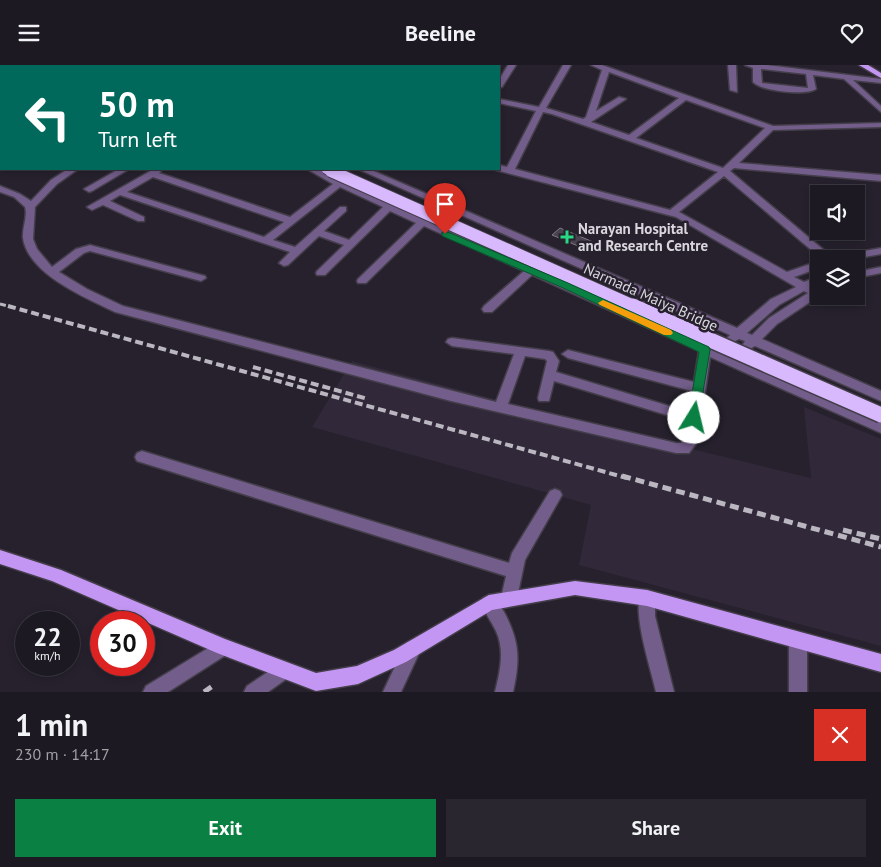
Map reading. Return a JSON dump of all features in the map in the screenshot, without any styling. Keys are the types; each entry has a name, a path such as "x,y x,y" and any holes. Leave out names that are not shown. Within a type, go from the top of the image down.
{"highway":[{"name":"Narmada Maiya Bridge","path":"328,170 382,197 624,302 807,387 881,415"},
{"path":"344,170 405,199 550,259 778,363 881,405"}],"main road":[{"path":"863,65 879,71"},
{"path":"0,557 56,575 222,647 316,682 358,675 412,649 489,603 574,587 646,598 881,663"}],"street":[{"path":"500,83 512,65"},
{"path":"510,170 541,109 567,65"},
{"path":"595,65 772,127 881,125"},
{"path":"732,65 734,90"},
{"path":"749,65 773,66 881,81"},
{"path":"758,66 757,82 760,85 804,91 812,89 810,72"},
{"path":"587,121 606,69"},
{"path":"845,76 881,109"},
{"path":"632,138 686,96"},
{"path":"587,121 622,99"},
{"path":"500,101 587,121 724,171 818,250"},
{"path":"672,213 732,165 772,127"},
{"path":"732,165 881,178"},
{"path":"500,168 690,219 810,289"},
{"path":"30,207 54,182 72,170"},
{"path":"89,189 123,170"},
{"path":"312,170 422,223 881,428"},
{"path":"364,170 881,396"},
{"path":"92,207 156,171 291,221"},
{"path":"265,241 340,183"},
{"path":"0,189 18,195 27,201 33,215 28,239 31,248 40,261 87,294 119,309 500,408 680,449 689,445 699,388 709,352 738,334 760,313 810,283"},
{"path":"119,192 296,251"},
{"path":"102,201 140,219"},
{"path":"321,273 388,207"},
{"path":"284,263 342,209"},
{"path":"362,281 422,223"},
{"path":"317,232 351,244"},
{"path":"54,272 80,251 90,248 201,277"},
{"path":"865,254 881,251"},
{"path":"865,266 881,263"},
{"path":"786,276 810,267"},
{"path":"865,273 881,270"},
{"path":"488,309 530,271"},
{"path":"732,362 774,321 810,297"},
{"path":"452,342 549,355 553,361 544,398"},
{"path":"500,408 521,351"},
{"path":"568,354 699,388"},
{"path":"550,375 694,418"},
{"path":"142,457 515,572"},
{"path":"509,598 518,559 555,495"},
{"path":"646,598 647,616 665,692"},
{"path":"489,603 507,631 511,663 504,692"},
{"path":"798,640 798,692"},
{"path":"152,692 222,647"},
{"path":"392,692 412,649"},
{"path":"253,692 283,671"}],"shaded area":[{"path":"352,361 584,423 811,478 804,407 881,439 881,646 579,565 591,505 312,427"}],"building":[{"path":"560,228 598,244 590,251 552,235"}],"railway":[{"path":"0,304 8,306"},
{"path":"8,306 12,307"},
{"path":"8,306 627,478"},
{"path":"253,367 368,399"},
{"path":"622,476 881,547"},
{"path":"843,530 881,539"},
{"path":"204,692 214,685"}],"slow traffic":[{"path":"603,303 667,333"}],"place":[{"name":"Narayan Hospital and Research Centre","path":"567,237"}],"route":[{"path":"445,234 564,285 705,350 694,418"}]}
